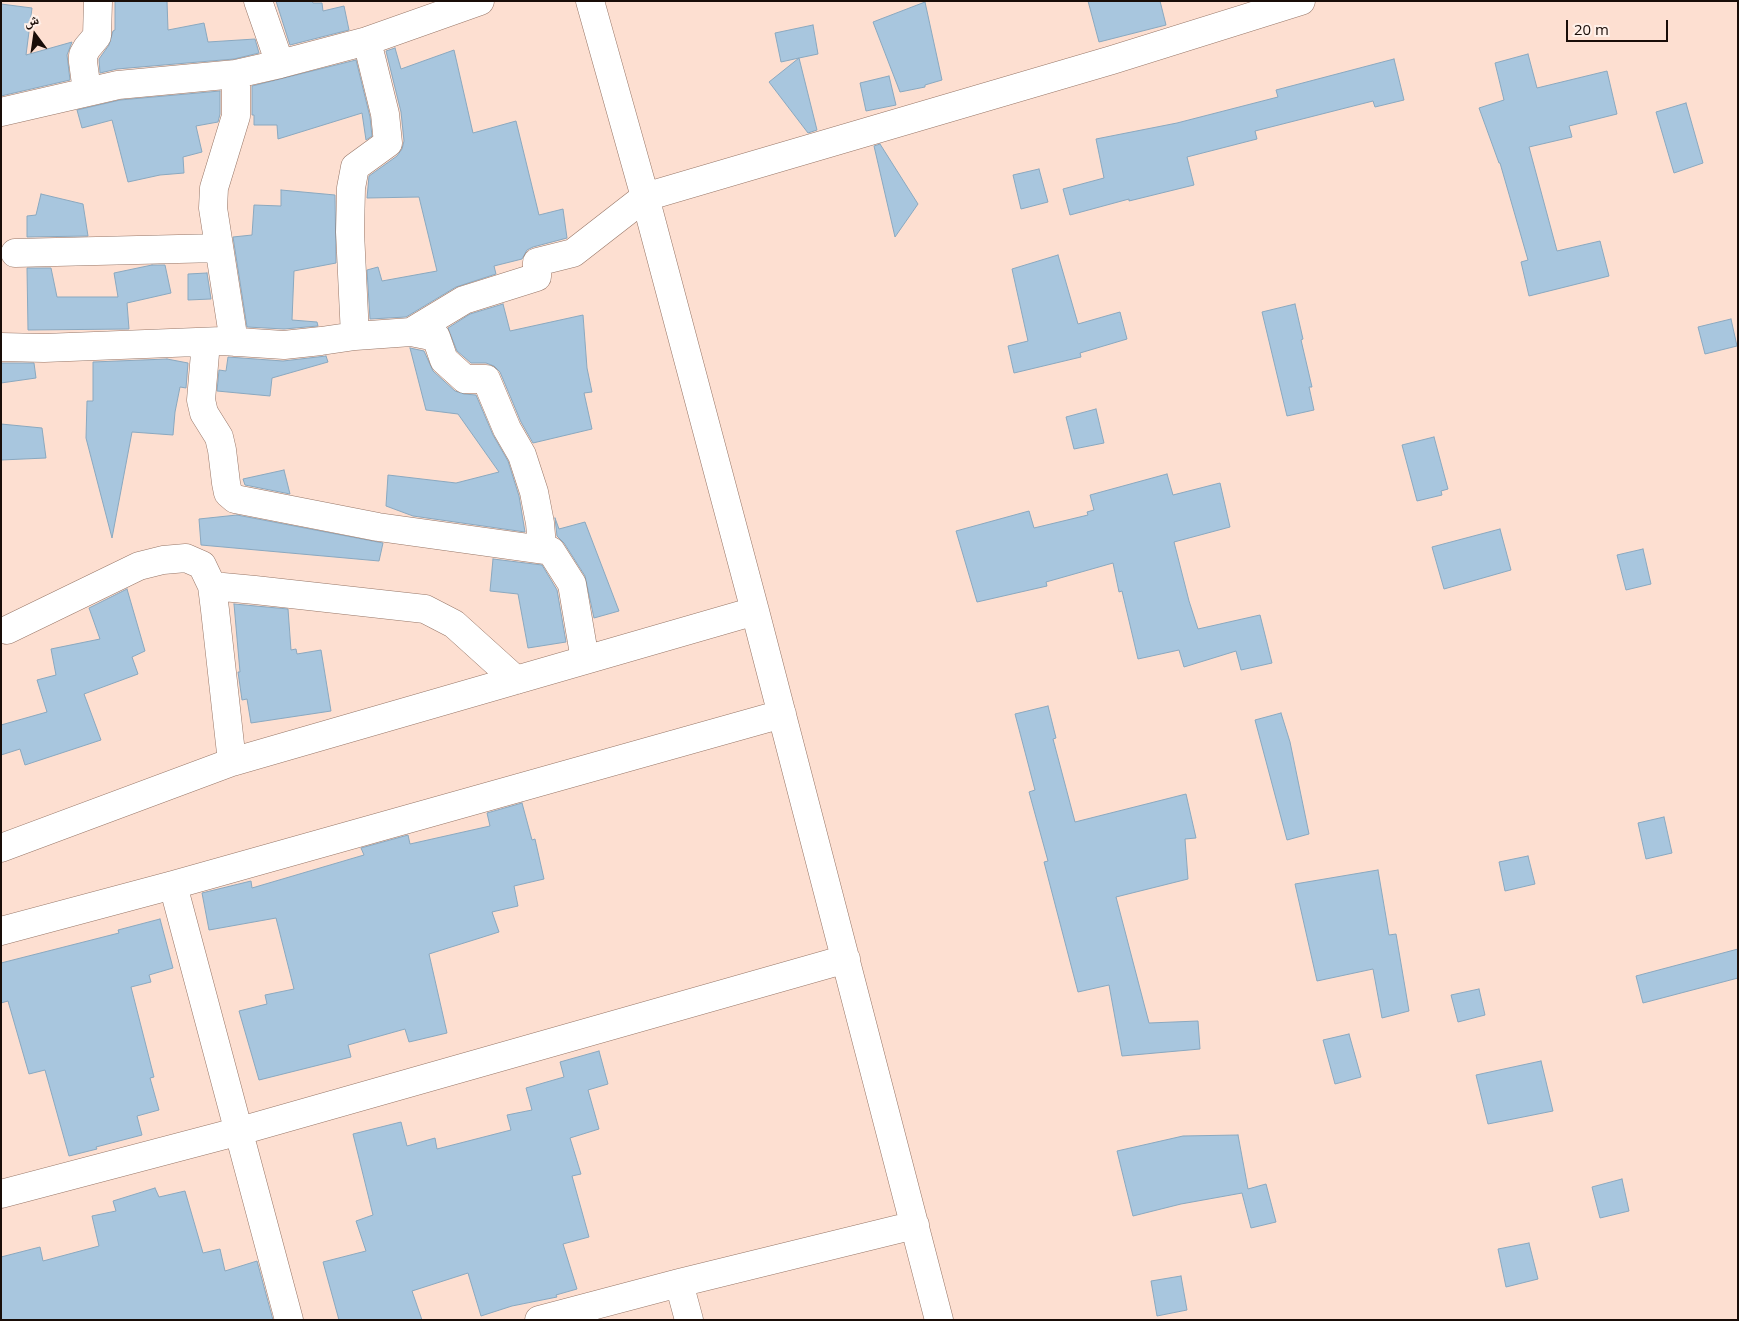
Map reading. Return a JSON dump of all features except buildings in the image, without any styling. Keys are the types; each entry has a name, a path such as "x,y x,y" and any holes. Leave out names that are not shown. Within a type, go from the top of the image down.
{"street":[{"path":"88,91 83,62 87,48 97,36 98,1"},
{"path":"258,1 280,64"},
{"path":"1,112 118,85 236,74 280,64 367,41 451,6 480,1"},
{"path":"590,1 645,197 755,611 939,1320"},
{"path":"411,332 464,300 536,277 537,262 573,253 645,197 1112,60 1301,1"},
{"path":"355,336 350,232 351,188 355,167 388,143 385,114 367,41"},
{"path":"234,342 213,208 214,188 236,116 236,74"},
{"path":"15,253 219,248"},
{"path":"1,347 44,348 206,342 284,345 355,336 411,332 436,337 444,360 464,379 486,379 507,429 522,455 534,492 542,547 551,551 572,584 585,660"},
{"path":"206,342 202,400 204,413 219,436 228,493 235,499 378,527 551,551"},
{"path":"6,630 139,566 164,560 186,558 202,565 212,586 232,762"},
{"path":"212,586 425,610 454,624 516,680"},
{"path":"1,848 232,762 755,611"},
{"path":"1,931 173,885 782,714"},
{"path":"173,885 289,1320"},
{"path":"1,1194 240,1131 846,959"},
{"path":"539,1320 915,1224"},
{"path":"678,1283 689,1320"}]}
